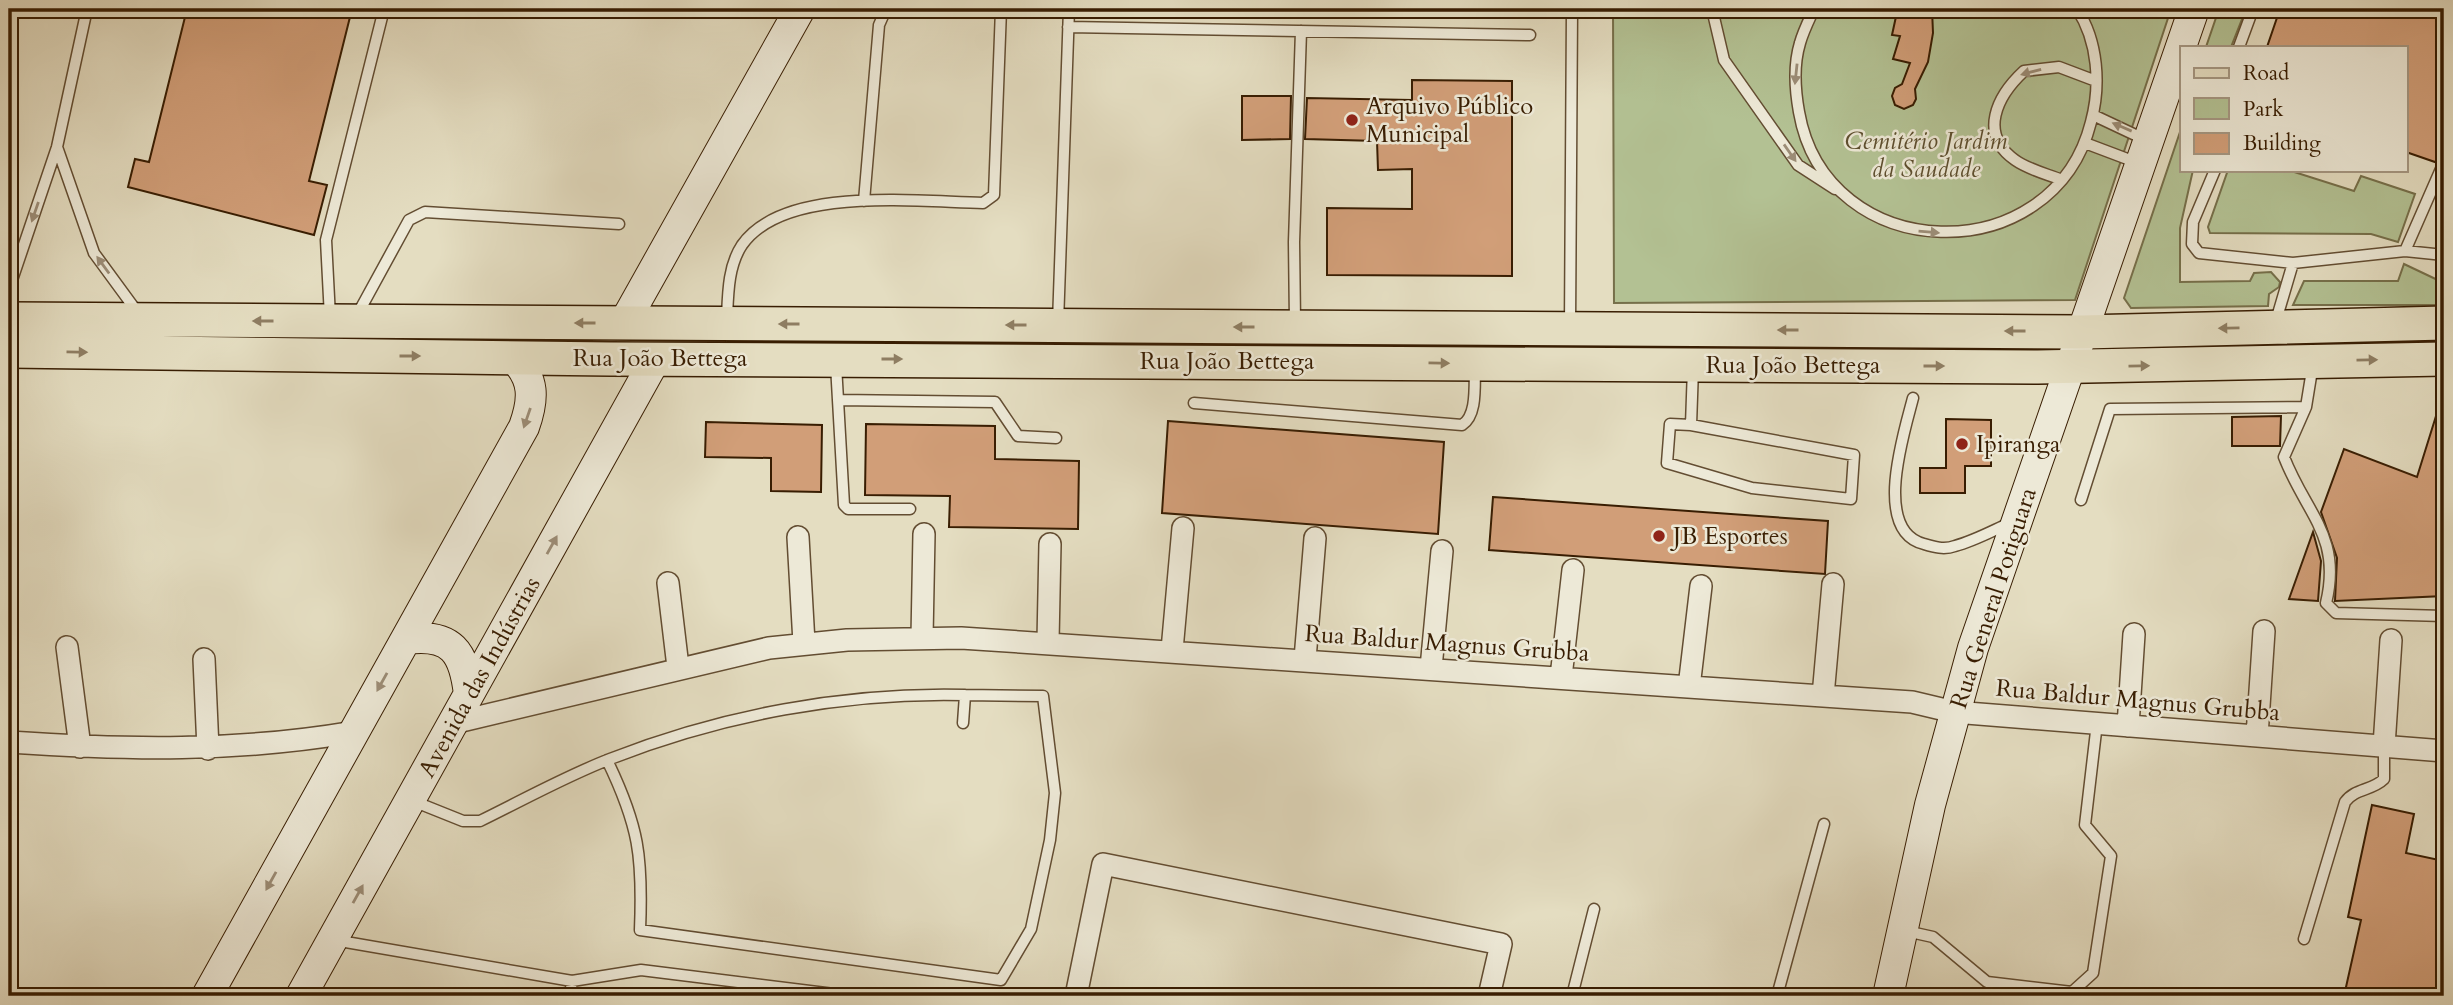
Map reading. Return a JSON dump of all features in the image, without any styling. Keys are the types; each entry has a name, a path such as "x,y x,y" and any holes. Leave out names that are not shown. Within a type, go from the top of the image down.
{"main road":[{"path":"624,323 800,9"},
{"name":"Rua General Potiguara","path":"2183,46 2193,9"},
{"name":"Rua General Potiguara","path":"1888,996 1901,930 1954,712 2017,520 2144,153 2178,67"},
{"name":"Rua João Bettega","path":"9,319 144,320 513,357 2071,367 2444,359"},
{"name":"Rua João Bettega","path":"9,351 342,339 624,323 2083,332 2444,323"},
{"path":"726,358 727,323"},
{"path":"1345,327 1346,362"},
{"path":"1385,327 1386,362"},
{"path":"207,996 524,427 533,398 532,387 526,372 513,357"},
{"name":"Avenida das Indústrias","path":"301,996 656,358"},
{"path":"406,639 438,638 449,645 466,670 469,694"}],"street":[{"path":"1172,650 1183,528"},
{"path":"922,637 924,534"},
{"path":"798,537 804,643"},
{"path":"1305,659 1315,538"},
{"path":"1048,641 1050,544"},
{"path":"1432,668 1443,551"},
{"path":"1561,677 1573,570"},
{"path":"668,583 678,667"},
{"path":"1823,696 1833,584"},
{"path":"1689,687 1701,586"},
{"path":"2257,736 2264,631"},
{"path":"2128,726 2134,634"},
{"name":"Rua Baldur Magnus Grubba","path":"453,723 678,667 804,643 922,637 1048,641 1912,702 1954,712 2444,751"},
{"path":"2384,746 2391,640"},
{"path":"67,647 80,747"},
{"path":"204,659 208,749"},
{"path":"9,742 80,747 208,749 354,732"},
{"path":"1076,996 1103,864 1501,944 1489,996"}],"lane":[{"path":"9,289 57,147 87,9"},
{"path":"342,339 326,240 384,9"},
{"path":"864,201 879,25 886,9"},
{"path":"727,323 734,262 742,245 754,232 791,210 864,201 984,203 994,195 1002,9"},
{"path":"1058,325 1069,9"},
{"path":"1569,328 1572,9"},
{"path":"1712,9 1724,60 1798,165 1881,219 1920,232 1961,234 2001,224 2037,204 2062,180 2085,143 2097,99 2096,58 2077,9"},
{"path":"1814,9 1799,45 1795,86 1802,127 1819,164 1846,196"},
{"path":"2239,46 2253,9"},
{"path":"1068,27 1530,35"},
{"path":"1295,327 1294,242 1301,31"},
{"path":"2062,180 2025,166 2013,159 2001,145 1993,129 1998,103 2024,71 2059,67 2096,81"},
{"path":"2093,115 2135,133 2144,153"},
{"path":"2085,143 2144,153"},
{"path":"57,147 94,253 144,320"},
{"path":"2406,251 2444,162"},
{"path":"2214,172 2193,222 2192,244 2199,253 2293,263 2406,251 2444,255"},
{"path":"342,339 409,220 425,212 619,224"},
{"path":"2274,327 2293,263"},
{"path":"835,359 846,508 910,509"},
{"path":"2314,362 2306,407 2284,457 2326,541 2331,559 2332,579 2326,603 2336,613 2444,616"},
{"path":"1194,403 1462,425 1469,420 1472,412 1475,363"},
{"path":"1691,425 1693,365"},
{"path":"1913,398 1900,450 1894,507 1903,529 1916,542 1939,548 1954,547 2017,520"},
{"path":"838,400 995,402 1017,436 1056,438"},
{"path":"2081,500 2110,409 2306,407"},
{"path":"1670,424 1691,425 1854,455 1850,499 1752,488 1667,463 1670,424"},
{"path":"963,723 965,695"},
{"path":"410,800 463,821 480,821 607,760 676,735 771,711 883,697 1043,696 1055,793 1046,865 1031,929 1000,980 640,930 642,873 638,839 625,799 607,760"},
{"path":"1901,930 1933,937 1987,982 2072,992 2093,973 2112,856 2085,825 2097,723"},
{"path":"2304,939 2345,802 2349,795 2371,789 2384,779 2384,746"},
{"path":"1777,996 1824,824"},
{"path":"1572,996 1594,909"},
{"path":"333,939 572,981 641,970 850,996"},
{"path":"570,996 572,981"}],"green space":[{"name":"Cemitério Jardim da Saudade","path":"1613,9 2171,9 2075,300 1614,303"},
{"path":"2219,9 2246,9 2231,46 2206,46"},
{"path":"2180,132 2180,172 2193,172 2180,228 2180,282 2250,281 2254,273 2271,272 2280,282 2279,287 2269,294 2268,306 2131,308 2124,298"},
{"path":"2227,172 2294,172 2354,191 2361,176 2415,194 2398,242 2371,234 2210,233 2208,227"},
{"path":"2404,264 2444,283 2444,305 2293,305 2304,281 2398,281"}],"building":[{"path":"187,9 352,9 309,181 327,185 314,235 128,187 135,159 149,162"},
{"path":"1909,9 1932,9 1933,33 1928,62 1915,89 1916,99 1913,105 1904,109 1895,105 1892,96 1895,88 1902,84 1910,63 1893,59 1900,36 1892,35 1897,12 1910,15"},
{"path":"2280,9 2444,9 2444,154 2435,162 2408,153 2408,46 2267,46"},
{"path":"1412,80 1512,81 1512,276 1327,275 1327,208 1412,209 1412,169 1378,170 1377,141 1305,139 1307,98 1412,100"},
{"path":"1242,96 1291,96 1290,139 1242,140"},
{"path":"2441,400 2444,401 2444,596 2335,601 2337,558 2321,512 2344,449 2417,477"},
{"path":"2281,416 2280,446 2232,446 2232,417"},
{"path":"1946,419 1991,420 1991,466 1965,466 1965,493 1920,493 1920,468 1946,468"},
{"path":"1168,421 1444,442 1438,534 1162,513"},
{"path":"706,422 822,425 821,492 771,491 771,458 705,457"},
{"path":"866,424 995,426 995,459 1079,461 1078,529 949,527 950,496 865,495"},
{"name":"JB Esportes","path":"1493,497 1828,521 1825,574 1489,550"},
{"path":"2313,532 2321,561 2318,601 2289,599"},
{"path":"2372,805 2414,814 2406,853 2444,861 2444,996 2344,996 2361,920 2348,917"}],"place":[{"name":"Arquivo Público Municipal","path":"1352,120"},
{"name":"Ipiranga","path":"1962,444"},
{"name":"JB Esportes","path":"1659,536"}]}
